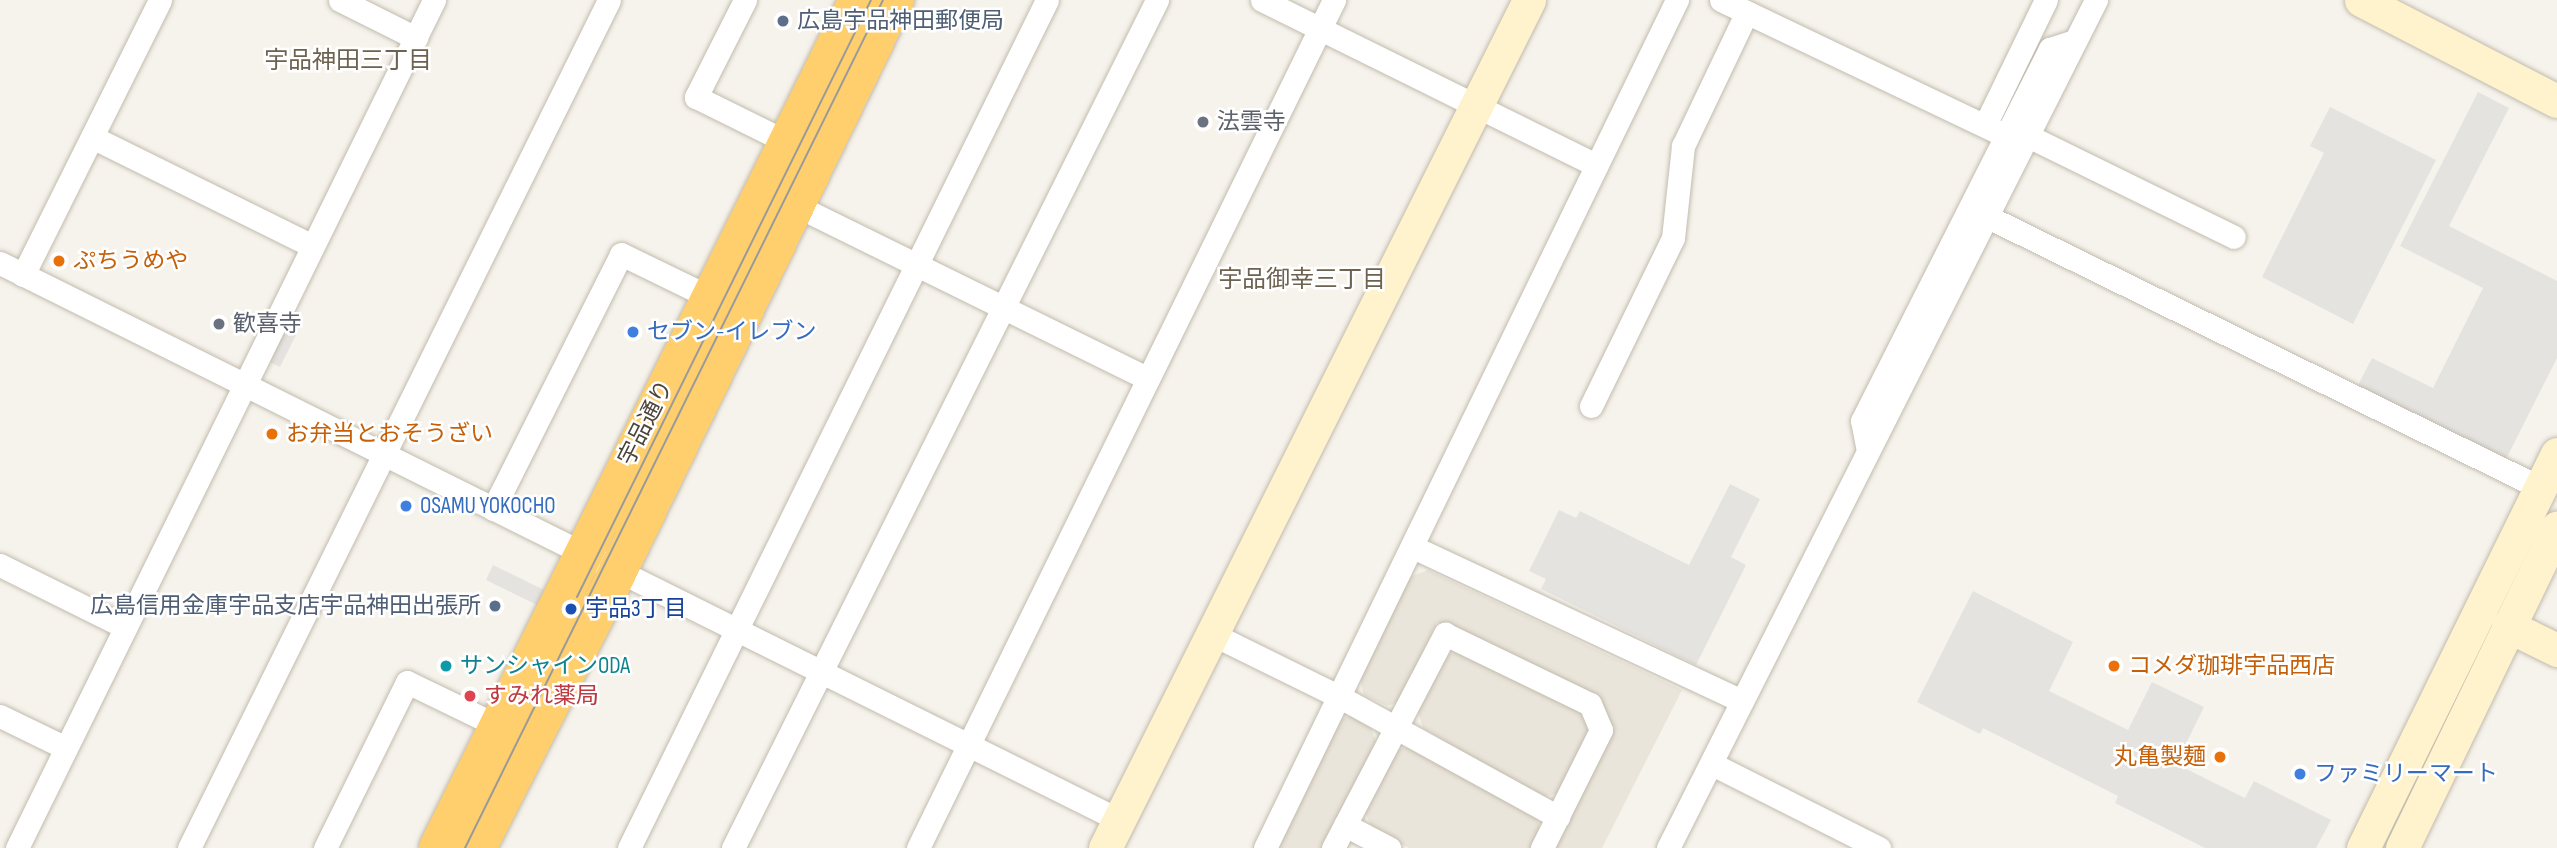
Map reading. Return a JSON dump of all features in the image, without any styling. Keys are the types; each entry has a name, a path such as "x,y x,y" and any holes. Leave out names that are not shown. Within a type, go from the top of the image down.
{"highway":[{"name":"宇品通り","path":"438,848 580,554 858,0"},
{"name":"宇品通り","path":"477,848 617,573 895,0"}],"street":[{"path":"23,275 160,0"},
{"path":"340,0 416,38"},
{"path":"17,848 242,384 434,0"},
{"path":"189,848 386,456 609,0"},
{"path":"745,0 696,97 787,142"},
{"path":"629,848 1047,0"},
{"path":"733,848 1001,306 1157,0"},
{"path":"1262,0 1596,165"},
{"path":"918,848 1146,378 1334,0"},
{"path":"0,263 617,573 970,745 1112,834 1529,0"},
{"path":"1265,848 1677,0"},
{"path":"1721,0 1985,125 2017,136 2234,237"},
{"path":"1985,125 2046,0"},
{"path":"1868,451 1862,421 2017,136 2075,41 2096,0"},
{"path":"2361,0 2557,101"},
{"path":"1591,406 1673,238 1683,146 1747,12"},
{"path":"1668,848 1685,807 1712,764 1988,217 2017,136"},
{"path":"92,137 313,246"},
{"path":"795,205 1146,378"},
{"path":"1988,217 2540,488"},
{"path":"493,509 621,254 709,296"},
{"path":"2363,848 2557,454"},
{"path":"2402,848 2557,528"},
{"path":"1413,547 1742,701"},
{"path":"0,565 125,628"},
{"path":"2508,626 2557,650"},
{"path":"1212,634 1340,697 1558,817"},
{"path":"1334,848 1445,634 1590,704 1601,730 1542,848"},
{"path":"325,848 408,682 496,725"},
{"path":"0,716 66,748"},
{"path":"1712,764 1879,848"},
{"path":"1345,825 1389,848"}],"shaded area":[{"path":"2478,92 2509,108 2449,226 2557,281 2557,358 2504,463 2356,389 2372,358 2433,388 2483,288 2400,246"},
{"path":"2330,107 2436,160 2353,324 2262,277 2324,153 2310,146"},
{"path":"281,328 296,335 280,367 265,360"},
{"path":"1730,484 1760,499 1731,557 1746,565 1696,665 1541,589 1546,579 1529,571 1559,510 1576,518 1580,511 1689,565"},
{"path":"493,565 544,590 537,605 486,580"},
{"path":"1428,570 1682,690 1602,848 1552,848 1610,730 1593,695 1437,622 1399,702 1387,706 1364,695 1360,679 1410,577"},
{"path":"1973,591 2073,642 2049,691 2128,730 2152,682 2204,707 2176,764 2245,798 2254,781 2331,820 2316,848 2205,848 2115,803 2118,796 1983,728 1980,734 1917,702"},
{"path":"1460,651 1585,712 1591,730 1560,793 1541,797 1423,728 1417,708 1441,657"},
{"path":"1352,716 1370,725 1376,742 1322,848 1268,848 1330,721"},
{"path":"1415,746 1535,813 1541,832 1533,848 1409,848 1372,829 1364,809 1395,750"}],"tram line":[{"path":"577,597 871,0"},
{"path":"465,848 883,0"}],"place":[{"name":"広島宇品神田郵便局","path":"783,21"},
{"name":"法雲寺","path":"1203,122"},
{"name":"ぷちうめや","path":"59,261"},
{"name":"歓喜寺","path":"219,324"},
{"name":"セブン-イレブン","path":"633,332"},
{"name":"お弁当とおそうざい","path":"272,434"},
{"name":"OSAMU YOKOCHO","path":"406,506"},
{"name":"広島信用金庫宇品支店宇品神田出張所","path":"495,606"},
{"name":"宇品3丁目","path":"571,609"},
{"name":"サンシャインODA","path":"446,666"},
{"name":"コメダ珈琲宇品西店","path":"2114,666"},
{"name":"すみれ薬局","path":"470,696"},
{"name":"丸亀製麺","path":"2220,757"},
{"name":"ファミリーマート","path":"2300,774"}],"district":[{"name":"宇品神田三丁目","path":"348,61"},
{"name":"宇品御幸三丁目","path":"1302,280"}]}
